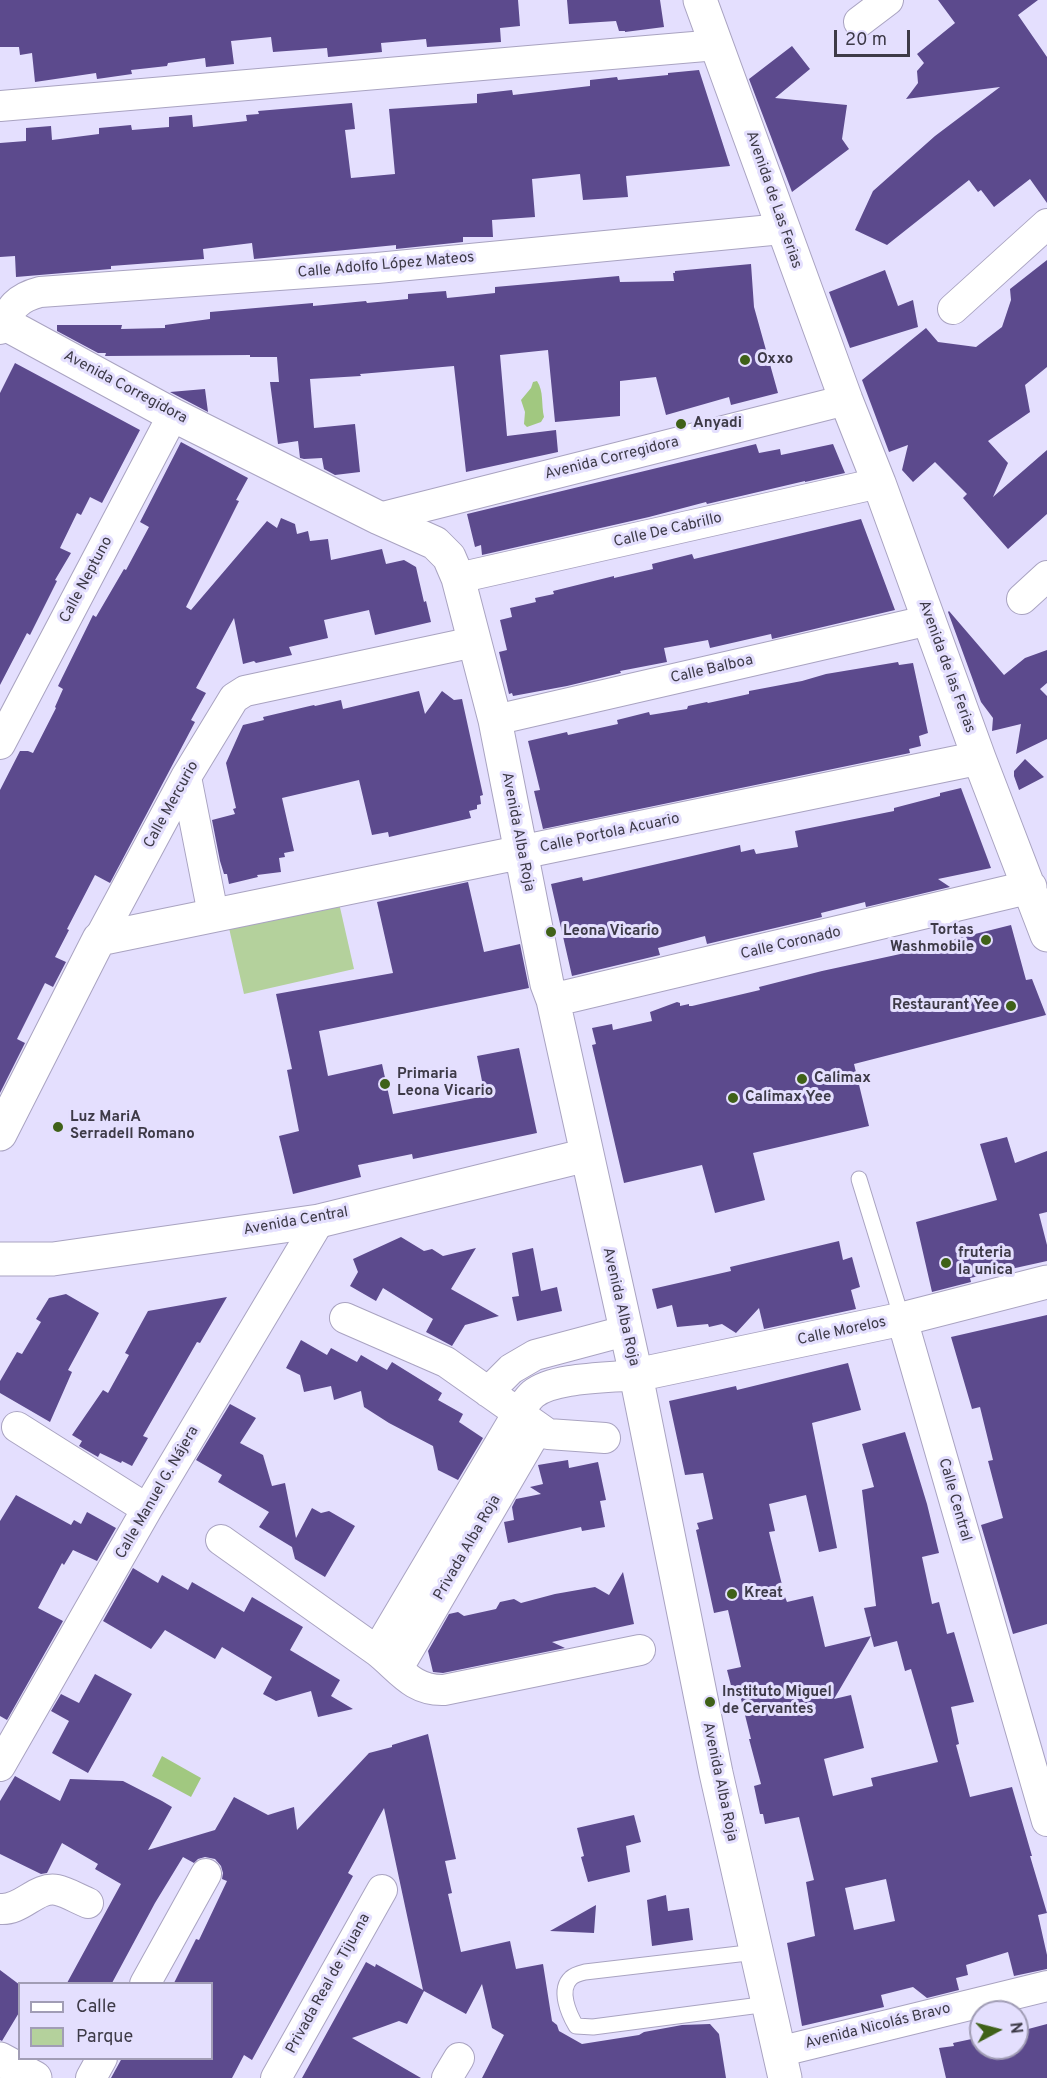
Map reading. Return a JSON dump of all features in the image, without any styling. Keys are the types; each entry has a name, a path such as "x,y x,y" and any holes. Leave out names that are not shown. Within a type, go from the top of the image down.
{"street":[{"name":"Avenida de Las Ferias","path":"700,0 846,400"},
{"path":"859,22 888,0"},
{"path":"0,106 717,45"},
{"path":"953,309 1047,224"},
{"name":"Calle Adolfo López Mateos","path":"1,324 16,303 26,295 40,292 377,268 782,229"},
{"name":"Avenida Corregidora","path":"1,324 174,415 379,518 435,543"},
{"name":"Avenida Corregidora","path":"379,518 846,400"},
{"name":"Avenida de las Ferias","path":"846,400 930,620 979,758 1045,925"},
{"name":"Calle Neptuno","path":"0,744 174,415"},
{"name":"Calle De Cabrillo","path":"458,578 879,483"},
{"name":"Avenida Alba Roja","path":"435,543 449,557 458,578 495,720 547,984 553,1000 636,1375 716,1773 782,2065"},
{"path":"1022,599 1047,576"},
{"name":"Calle Balboa","path":"495,720 930,620"},
{"name":"Calle Mercurio","path":"0,1134 99,939 186,777 234,698 245,692 474,642"},
{"name":"Calle Portola Acuario","path":"99,939 979,758"},
{"path":"186,777 213,914"},
{"name":"Calle Coronado","path":"553,1000 1030,887"},
{"name":"Avenida Central","path":"0,1259 53,1258 319,1221 587,1155"},
{"name":"Calle Manuel G. Nájera","path":"0,1766 8,1735 147,1509 319,1221"},
{"name":"Calle Morelos","path":"636,1375 902,1319 1047,1282"},
{"path":"345,1318 446,1362 548,1434 605,1438"},
{"name":"Calle Central","path":"902,1319 1047,1821"},
{"path":"488,1392 511,1369 535,1354 626,1331"},
{"name":"Privada Alba Roja","path":"388,1659 528,1420 532,1395 545,1387 559,1383 636,1375"},
{"path":"17,1427 147,1509"},
{"path":"221,1540 388,1659 407,1679 430,1690 444,1690 640,1650"},
{"path":"146,1982 206,1874"},
{"path":"0,1909 17,1907 44,1890 57,1890 88,1903"},
{"name":"Privada Real de Tijuana","path":"276,2078 382,1890"},
{"name":"Avenida Nicolás Bravo","path":"782,2065 1047,1986"},
{"path":"0,2059 35,2078"},
{"path":"91,2078 101,2060"}],"lane":[{"name":"Calle Central","path":"859,1179 902,1319"},
{"path":"756,1952 585,1972 571,1977 565,1989 568,2013 576,2026 593,2027 768,2004"}],"green space":[{"path":"339,903 354,969 244,994 229,928"}],"shaded area":[{"path":"537,381 542,394 544,417 541,422 527,427 524,424 525,412 521,400 533,382"},
{"path":"162,1756 201,1778 191,1797 152,1776"}],"building":[{"path":"0,0 518,0 520,26 500,28 501,42 427,47 426,39 381,43 382,52 328,57 327,48 273,52 271,37 231,41 234,64 206,67 205,58 168,63 167,66 131,70 132,74 97,79 96,73 35,82 32,53 20,55 19,47 0,47"},
{"path":"567,0 660,0 664,27 625,32 619,31 616,21 569,24"},
{"path":"938,0 1038,0 1018,15 1047,57 1047,203 1030,179 994,207 981,190 978,192 969,180 887,245 855,230 873,191 935,136 1000,87 906,99 918,83 917,71 924,63 917,54 955,23"},
{"path":"792,46 810,69 775,98 847,105 842,139 849,149 792,192 749,79"},
{"path":"699,70 730,166 626,176 628,197 583,200 580,174 532,179 535,217 492,220 493,237 463,237 463,242 396,249 396,245 254,259 252,243 203,249 204,259 111,266 111,269 16,277 15,256 0,257 0,143 26,141 26,128 51,126 52,140 99,134 99,128 131,125 132,130 169,127 169,117 192,115 193,127 247,121 246,115 259,114 258,111 352,103 355,129 345,130 351,178 395,174 389,109 477,103 477,94 512,90 513,95 590,86 590,80 617,77 618,80"},
{"path":"1047,260 1047,367 1025,385 1030,412 988,441 1008,463 993,497 1047,450 1047,514 1008,549 963,498 967,494 935,462 913,482 902,470 908,445 889,452 862,380 926,328 938,342 976,347 1002,327 1011,300 1010,289"},
{"path":"751,264 754,307 778,393 731,405 729,397 666,415 656,377 620,381 620,416 555,422 548,350 500,355 507,436 556,430 558,452 466,472 454,366 310,379 314,428 355,424 360,472 335,475 324,469 322,458 300,458 298,441 278,444 270,382 279,382 277,357 250,357 250,355 105,356 106,353 98,353 57,331 57,325 122,325 121,329 165,328 165,325 210,319 210,312 313,303 313,306 366,301 367,303 408,299 408,294 446,291 447,298 495,293 495,287 619,276 620,282 674,281 675,271"},
{"path":"885,270 898,306 913,300 918,327 850,348 829,292"},
{"path":"15,363 140,430 102,503 90,497 81,515 77,513 60,548 71,553 55,580 57,581 30,635 27,633 0,685 0,393"},
{"path":"205,389 208,412 170,392"},
{"path":"181,442 248,478 236,500 239,501 186,607 191,610 267,521 277,528 281,518 295,524 297,534 308,531 310,541 328,539 331,560 382,549 386,564 404,560 416,567 431,622 375,635 369,610 324,620 328,638 289,647 292,655 243,664 234,618 196,688 206,693 191,720 195,722 110,883 95,875 67,929 69,930 55,957 66,962 53,987 45,983 17,1039 25,1043 0,1093 0,790 20,751 33,753 56,708 63,689 58,686 93,615 96,617 124,569 126,570 149,527 140,522"},
{"path":"756,444 759,453 780,449 781,455 833,444 845,473 707,504 706,502 482,555 481,545 475,547 467,514"},
{"path":"861,519 895,610 772,639 771,634 710,648 708,640 664,648 667,662 620,671 621,673 567,686 513,696 512,693 509,694 499,652 507,650 500,620 512,617 510,608 536,602 535,598 554,594 553,591 653,569 652,564 692,554 694,559"},
{"path":"949,611 1004,675 1025,658 1047,650 1047,683 1040,689 1047,696 1047,739 1016,754 1021,724 992,731 993,718 981,702"},
{"path":"898,662 899,665 913,663 928,733 919,736 921,746 909,749 910,753 543,829 534,791 540,790 528,741 618,724 617,720 649,712 650,715 687,709 688,706 749,694 749,691 826,674"},
{"path":"419,691 425,714 442,691 454,700 462,699 483,795 480,796 481,804 477,805 477,809 469,811 471,818 389,837 388,832 372,835 359,780 282,798 294,851 284,853 285,857 279,858 281,872 257,875 258,877 229,884 220,861 212,820 235,814 233,809 236,808 226,763 243,725 264,720 263,717 314,705 341,700 343,709"},
{"path":"1025,759 1044,777 1019,790 1014,771"},
{"path":"961,788 991,868 938,879 950,887 866,907 865,902 821,913 822,917 707,944 705,936 658,948 660,955 572,976 551,884 582,877 583,881 740,845 741,852 754,849 756,854 798,847 795,831 894,811 894,808"},
{"path":"468,882 484,952 520,944 529,988 319,1031 328,1076 382,1064 393,1114 485,1096 477,1056 519,1048 537,1133 413,1159 412,1154 358,1165 361,1177 293,1194 279,1136 299,1131 287,1070 292,1069 276,994 393,973 377,902"},
{"path":"1011,925 1026,980 1032,979 1046,1015 854,1064 869,1126 753,1153 765,1200 715,1213 702,1165 624,1183 592,1045 596,1044 592,1028 612,1024 613,1030 652,1021 650,1012 677,1002 680,1006 689,1004 692,1006 760,990 759,987 822,971 951,943 951,940"},
{"path":"1007,1137 1015,1163 1047,1151 1047,1212 1039,1214 1047,1245 1047,1261 970,1278 971,1282 932,1292 916,1222 997,1200 980,1144"},
{"path":"401,1237 424,1251 432,1249 443,1256 476,1248 451,1289 499,1316 465,1325 452,1346 426,1332 433,1319 383,1288 376,1301 350,1286 358,1272 353,1259"},
{"path":"839,1241 843,1260 852,1257 860,1287 851,1290 856,1309 764,1329 759,1308 736,1333 722,1324 709,1327 708,1324 677,1327 672,1305 657,1309 652,1289 731,1271 730,1267"},
{"path":"533,1248 541,1291 557,1287 562,1311 517,1321 512,1297 519,1296 512,1253"},
{"path":"66,1294 99,1313 68,1370 72,1372 50,1422 0,1393 0,1381 17,1352 22,1354 41,1322 36,1319 49,1298"},
{"path":"227,1297 200,1343 197,1342 143,1436 148,1438 132,1466 100,1453 98,1457 79,1446 82,1441 72,1435 103,1390 108,1393 129,1355 125,1353 148,1311"},
{"path":"1047,1315 1047,1624 1013,1634 981,1525 1003,1518 988,1461 993,1460 980,1407 972,1409 951,1337"},
{"path":"301,1340 327,1355 331,1348 357,1362 361,1355 387,1370 392,1362 442,1393 438,1400 463,1414 459,1422 483,1438 458,1480 438,1470 433,1446 364,1407 361,1391 334,1400 331,1386 304,1392 300,1375 286,1368"},
{"path":"848,1363 861,1410 812,1423 837,1548 819,1552 806,1495 769,1504 775,1531 769,1532 785,1597 787,1602 813,1596 825,1647 871,1636 864,1608 876,1606 862,1490 874,1487 862,1444 905,1432 939,1553 922,1557 932,1604 939,1602 947,1634 954,1632 974,1702 951,1707 959,1744 956,1745 970,1797 1012,1787 1047,1913 1038,1915 1047,1955 1047,1969 1014,1976 1008,1952 966,1965 968,1975 956,1978 959,1990 927,1998 913,1987 881,1995 884,2007 802,2026 787,1943 815,1936 806,1882 814,1880 799,1817 765,1824 763,1814 760,1814 754,1786 761,1784 749,1739 751,1739 740,1695 734,1697 727,1670 741,1667 728,1610 714,1613 696,1530 699,1529 697,1523 713,1519 703,1473 685,1475 669,1401 736,1386 737,1390","holes":["871,1636 874,1647 897,1641 905,1671 911,1669 938,1762 871,1778 873,1786 833,1796 824,1759 864,1748 851,1695 834,1699","886,1879 895,1921 854,1930 845,1888"]},
{"path":"230,1404 256,1418 240,1443 263,1455 272,1486 285,1483 296,1538 312,1508 321,1513 329,1511 355,1526 325,1577 295,1559 292,1547 259,1527 269,1512 218,1482 222,1475 196,1460"},
{"path":"568,1460 569,1468 598,1462 606,1500 600,1501 605,1527 582,1531 581,1527 508,1543 504,1522 514,1520 512,1507 516,1499 541,1494 530,1487 543,1484 538,1465"},
{"path":"16,1495 71,1525 74,1520 81,1524 87,1512 116,1528 97,1561 73,1550 64,1565 62,1563 38,1608 63,1621 7,1720 0,1716 0,1521"},
{"path":"133,1568 158,1583 162,1575 188,1590 192,1582 244,1612 252,1597 303,1627 290,1650 340,1680 331,1696 353,1709 318,1717 311,1691 276,1701 263,1694 272,1677 222,1647 215,1659 165,1630 151,1649 103,1621"},
{"path":"623,1572 634,1624 552,1642 565,1648 443,1673 433,1672 428,1651 449,1614 458,1612 464,1616 496,1609 500,1602 514,1599 521,1603 595,1587 609,1595"},
{"path":"95,1674 132,1694 88,1773 52,1753 69,1721 51,1711 61,1694 79,1703"},
{"path":"428,1734 456,1859 445,1861 452,1893 448,1894 461,1952 510,1941 516,1969 543,1964 552,2021 557,2025 559,2031 582,2044 682,2025 710,2024 719,2034 726,2078 482,2078 504,2035 492,2028 482,1984 466,2014 424,1991 407,2024 399,2021 352,2038 421,2078 302,2078 366,1962 375,1967 376,1964 423,1990 384,1808 348,1873 353,1876 252,2060 244,2055 232,2078 111,2078 121,2060 213,2060 213,1982 174,1982 196,1939 199,1940 227,1881 222,1879 221,1866 215,1859 205,1857 194,1863 183,1857 155,1903 113,1982 68,1982 121,1884 95,1869 98,1864 62,1843 47,1873 41,1874 0,1854 0,1801 15,1776 60,1801 70,1779 123,1781 162,1801 172,1807 148,1850 215,1830 234,1797 268,1815 294,1807 297,1830 369,1753 392,1747 392,1745"},
{"path":"634,1815 641,1842 626,1846 630,1872 588,1882 581,1857 584,1856 577,1828"},
{"path":"666,1895 668,1911 689,1908 693,1940 652,1946 647,1900"},
{"path":"596,1905 594,1933 550,1931"},
{"path":"0,1970 18,1984 18,2014 2,2041 0,2040"},
{"path":"1047,2024 1047,2078 946,2078 939,2048 954,2046 953,2043 969,2040 969,2060 1029,2060 1029,2029"}],"place":[{"name":"Oxxo","path":"745,360"},
{"name":"Anyadi","path":"681,424"},
{"name":"Leona Vicario","path":"551,932"},
{"name":"Tortas Washmobile","path":"986,940"},
{"name":"Restaurant Yee","path":"1011,1006"},
{"name":"Calimax","path":"802,1079"},
{"name":"Primaria Leona Vicario","path":"385,1084"},
{"name":"Calimax Yee","path":"733,1098"},
{"name":"Luz MariA Serradell Romano","path":"58,1127"},
{"name":"fruteria la unica","path":"946,1263"},
{"name":"Kreat","path":"732,1594"},
{"name":"Instituto Miguel de Cervantes","path":"710,1702"}]}
